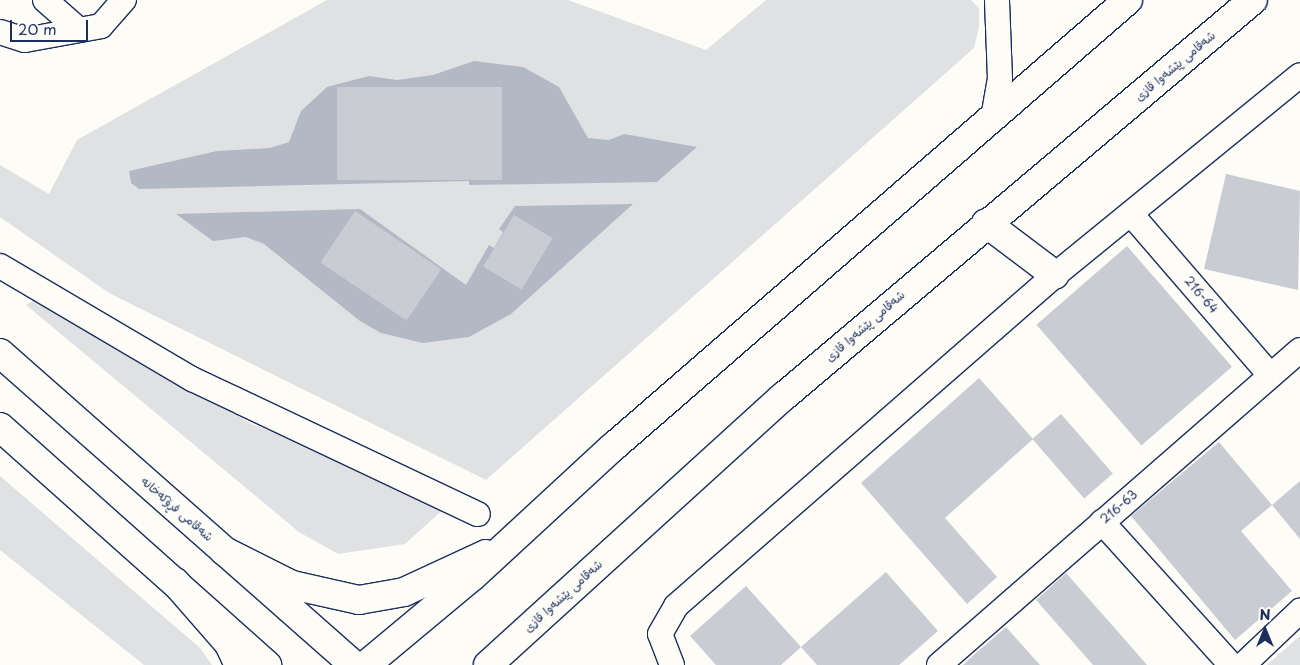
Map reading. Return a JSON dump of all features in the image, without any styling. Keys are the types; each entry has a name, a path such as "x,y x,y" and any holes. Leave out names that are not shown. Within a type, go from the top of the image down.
{"main road":[{"path":"366,665 512,542 613,447 1128,0"},
{"name":"شەقامی پێشەوا قازی","path":"488,665 783,397 986,222 1253,0"},
{"path":"986,222 1055,275"},
{"name":"شەقامی فڕۆکەخانە","path":"0,352 354,665"},
{"path":"0,427 267,665"},
{"path":"224,551 292,585 359,600 404,592 512,542"},
{"path":"175,582 229,644 239,665"},
{"path":"506,665 535,622"}],"street":[{"path":"45,0 79,30"},
{"path":"0,32 26,40 101,26 124,0"},
{"path":"993,118 1000,79 997,0"},
{"path":"672,665 660,634 676,606 1055,275 1296,85"},
{"name":"216-64","path":"1131,214 1270,376"},
{"path":"0,266 192,379 478,514"},
{"name":"216-63","path":"939,665 1300,350"},
{"path":"1102,522 1231,665"},
{"path":"1243,665 1300,611"}],"shaded area":[{"path":"327,0 568,0 706,50 766,0 971,0 979,8 979,27 974,48 486,480 109,293 0,217 0,165 49,194 77,140"},
{"path":"474,61 523,67 559,87 588,138 609,140 624,134 697,147 657,182 469,185 469,181 139,189 131,183 129,171 217,151 270,148 289,142 301,111 327,87 369,76 397,80 433,75"},
{"path":"633,204 511,314 469,337 423,343 381,333 360,321 264,244 246,237 213,241 176,214 360,209 466,285 489,245 494,248 503,232 499,229 515,206"},
{"path":"40,296 251,424 386,473 446,507 405,544 338,554 299,532 26,305"},
{"path":"0,476 200,648 212,665 144,665 0,550"},
{"path":"1300,636 1300,665 1267,665"}],"building":[{"path":"337,87 502,87 502,180 337,180"},
{"path":"1226,174 1300,191 1298,290 1204,269"},
{"path":"355,211 441,269 407,321 320,262"},
{"path":"514,215 553,238 522,290 483,266"},
{"path":"1127,246 1232,367 1141,445 1036,325"},
{"path":"979,378 1033,439 945,518 997,577 967,604 861,483"},
{"path":"1061,414 1113,474 1084,499 1032,439"},
{"path":"1219,442 1272,505 1241,531 1292,591 1235,640 1131,516"},
{"path":"1300,481 1300,539 1272,505"},
{"path":"886,572 938,631 899,665 817,665 801,647"},
{"path":"1066,573 1147,665 1093,665 1036,600"},
{"path":"746,586 801,647 781,665 716,665 690,636"},
{"path":"1006,627 1040,665 963,665 976,653"}]}
